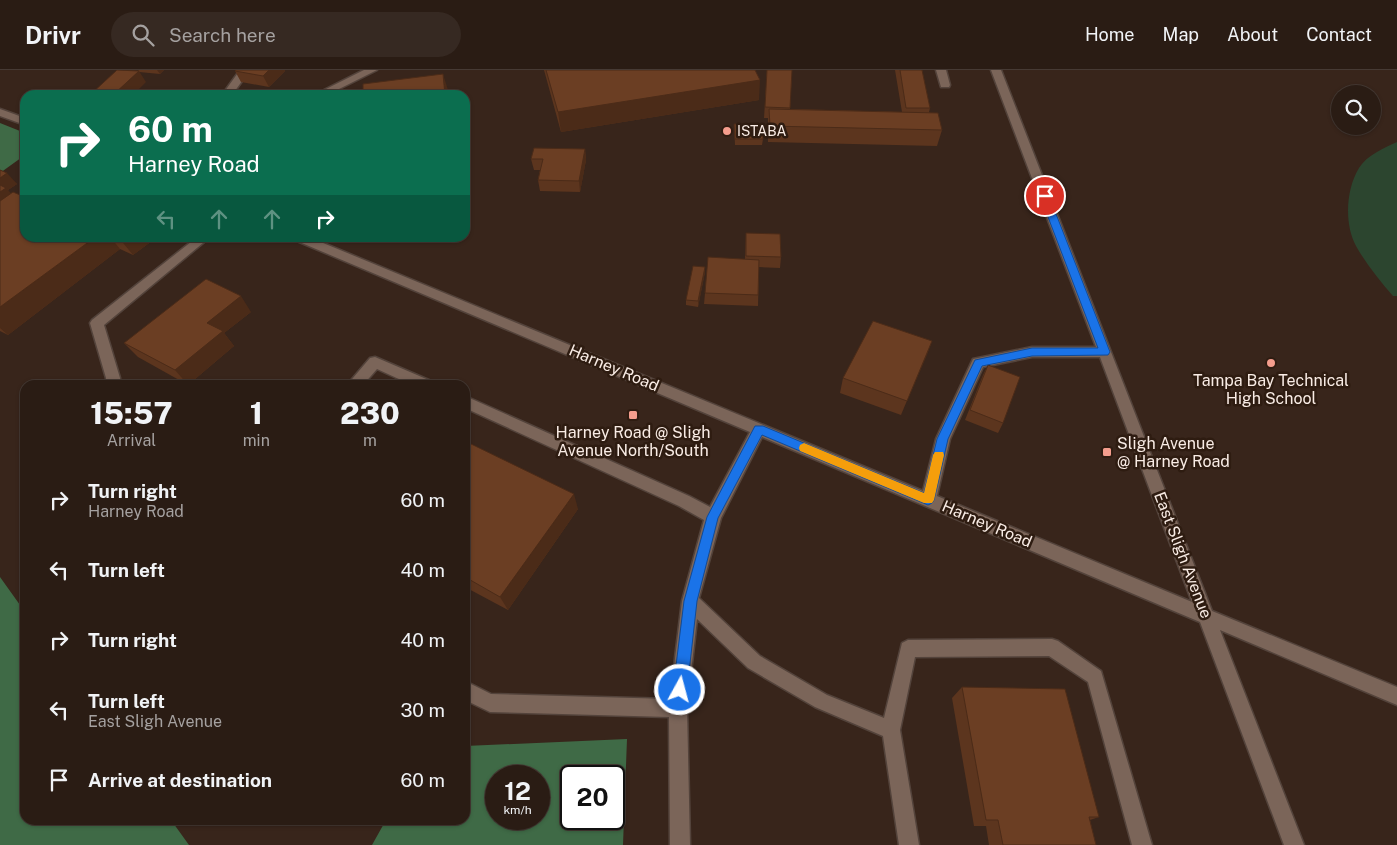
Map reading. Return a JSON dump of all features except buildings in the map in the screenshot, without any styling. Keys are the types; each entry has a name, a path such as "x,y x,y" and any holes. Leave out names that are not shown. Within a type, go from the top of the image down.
{"street":[{"path":"231,90 245,70"},
{"path":"330,90 372,70"},
{"path":"941,70 945,85"},
{"name":"East Sligh Avenue","path":"996,70 1294,845"},
{"path":"0,112 20,120"},
{"path":"113,380 97,323 198,242"},
{"name":"Harney Road","path":"311,242 1397,696"},
{"path":"928,500 943,439 978,363 1032,352 1104,352"},
{"path":"359,380 375,362 415,380"},
{"path":"470,404 684,501 713,517"},
{"path":"680,845 678,708 690,601 713,517 759,429"},
{"path":"690,601 754,662 821,701 891,730"},
{"path":"909,845 891,730 908,649 1052,647 1095,677 1142,845"},
{"path":"470,693 490,703 678,708"}],"green space":[{"path":"0,123 20,131 20,159 0,173"},
{"path":"1397,142 1397,296 1393,296 1356,246 1352,237 1348,207 1351,186 1362,163 1376,152"},
{"path":"0,577 20,605 20,825 175,825 189,845 0,845"},
{"path":"627,739 625,792 625,765 560,765 560,830 624,830 623,845 372,845 383,825 470,825 470,746"}],"slow traffic":[{"path":"804,448 928,500 939,455"}],"place":[{"name":"ISTABA","path":"727,131"},
{"name":"Tampa Bay Technical High School","path":"1271,363"},
{"name":"Harney Road @ Sligh Avenue North/South","path":"633,415"},
{"name":"Sligh Avenue @ Harney Road","path":"1107,452"}],"route":[{"path":"680,690 690,601 713,517 759,429 928,500 943,439 978,363 1032,352 1104,352 1045,196"}]}
